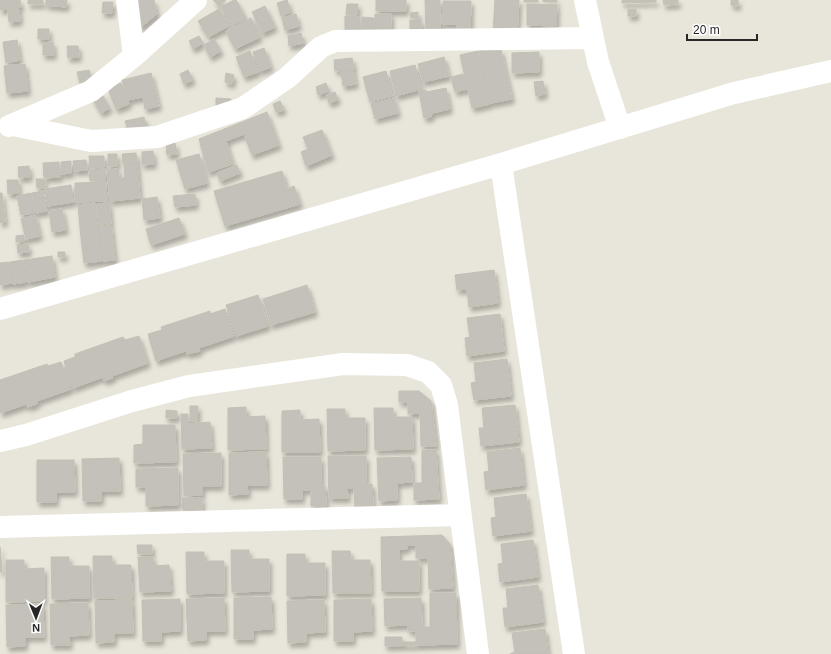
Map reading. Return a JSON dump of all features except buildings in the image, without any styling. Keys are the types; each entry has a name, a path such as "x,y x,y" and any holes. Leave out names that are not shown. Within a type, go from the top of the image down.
{"street":[{"path":"127,0 134,56"},
{"path":"6,126 91,91 134,56 196,0"},
{"path":"585,0 598,62 620,128"},
{"path":"6,126 91,141 157,137 243,108 287,78 321,47 335,41 592,38"},
{"path":"0,309 501,164 734,93 831,71"},
{"path":"501,164 574,654"},
{"path":"0,442 132,401 189,386 343,364 407,365 428,372 441,385 447,406 478,654"},
{"path":"0,527 460,515"}]}
